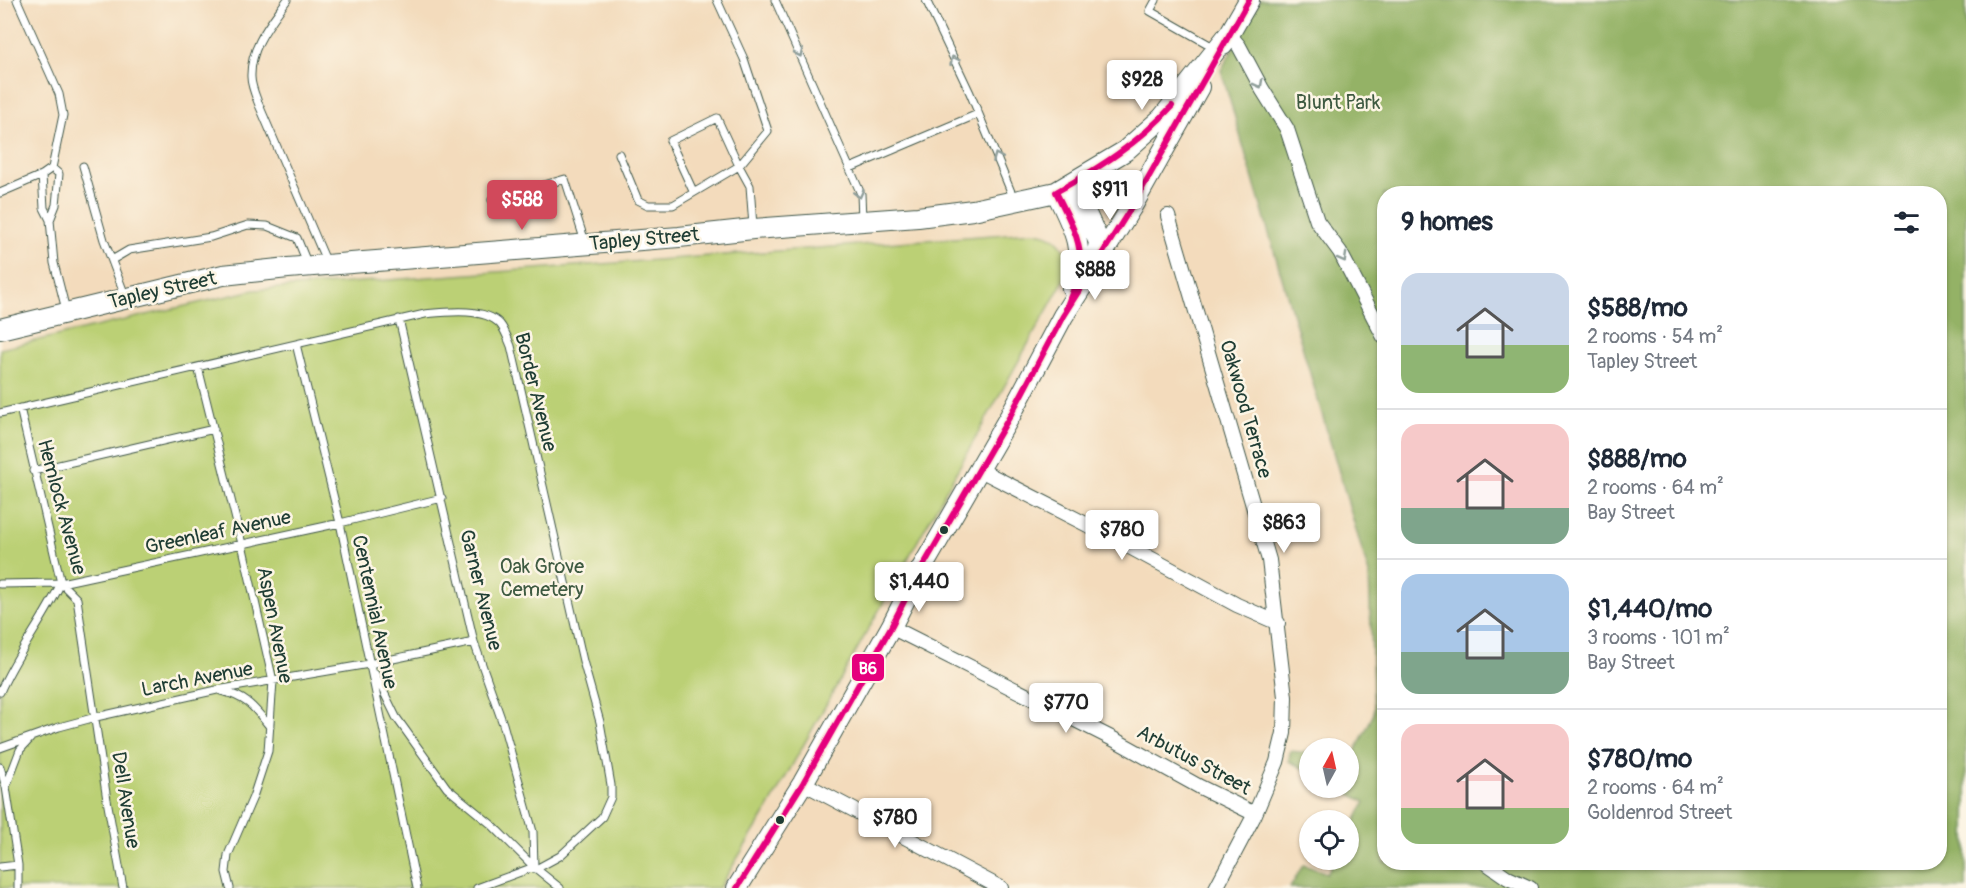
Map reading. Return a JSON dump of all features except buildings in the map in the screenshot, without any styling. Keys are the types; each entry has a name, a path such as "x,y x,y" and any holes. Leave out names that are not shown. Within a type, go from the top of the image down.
{"main road":[{"path":"737,888 803,783 915,580 980,470 1063,316 1131,208 1223,41 1249,0"},
{"name":"Tapley Street","path":"0,329 223,275 753,229 862,222 973,210 1015,201 1064,187 1125,152 1162,118 1223,41"},
{"path":"1064,187 1099,242 1095,266"},
{"path":"1063,316 1079,273 1080,260 1064,187"}],"street":[{"path":"1223,41 1239,46 1287,129 1317,221 1340,252 1377,323"},
{"name":"Oakwood Terrace","path":"1168,216 1269,560 1285,697 1284,733 1277,762 1255,814 1216,888"},
{"path":"980,470 1237,605 1278,623"},
{"name":"Arbutus Street","path":"891,627 1117,741 1200,787 1255,814"},
{"path":"803,783 1001,888"},
{"path":"1496,870 1530,888"}],"lane":[{"path":"0,193 42,175 52,168 63,114 58,94 17,0"},
{"path":"287,0 254,52 251,79 258,105 328,266"},
{"path":"620,154 638,200 648,205 673,205 693,191 739,166 768,131 744,59 717,0"},
{"path":"775,0 861,194 862,222"},
{"path":"926,0 1015,201"},
{"path":"1156,0 1150,11 1223,41"},
{"path":"850,168 978,114"},
{"path":"693,191 670,141 717,118 750,186 753,229"},
{"path":"83,166 111,260 126,298"},
{"path":"50,220 57,205 59,174 52,168"},
{"path":"42,175 44,208 50,220 54,263 67,312"},
{"path":"492,200 565,179 585,244"},
{"path":"111,260 129,250 211,237 248,225 267,226 297,237 308,267"},
{"name":"Border Avenue","path":"0,412 424,314 459,311 480,314 492,317 501,325 511,346 583,661 600,722 611,797 602,817 560,856 535,868 477,888"},
{"name":"Garner Avenue","path":"399,319 474,642 503,724 533,832 535,868"},
{"name":"Centennial Avenue","path":"296,344 340,523 417,888"},
{"name":"Aspen Avenue","path":"198,366 273,681 268,751 253,797 228,855 226,872 230,888"},
{"name":"Hemlock Avenue","path":"20,408 61,583 77,599 96,717"},
{"path":"33,471 214,429"},
{"name":"Greenleaf Avenue","path":"0,584 61,583 340,523 442,498"},
{"path":"0,692 10,669 49,608 61,583"},
{"name":"Larch Avenue","path":"0,748 59,726 96,717 218,690 369,664 474,642"},
{"path":"369,664 396,717 447,788 492,825 535,868 560,888"},
{"path":"218,690 238,695 249,702 270,727"},
{"name":"Dell Avenue","path":"96,717 107,800 123,888"},
{"path":"6,787 21,750 30,738"},
{"path":"0,767 6,787 18,865 18,888"},
{"path":"0,867 18,865"}],"green space":[{"name":"Blunt Park","path":"1260,0 1966,0 1966,888 1290,888 1300,870 1318,870 1327,873 1329,870 1359,870 1359,814 1365,802 1358,798 1359,744 1374,713 1369,574 1221,70"},
{"name":"Oak Grove Cemetery","path":"1033,232 1050,236 1062,246 1067,260 1065,278 766,812 719,888 0,888 0,349 254,290"},
{"path":"1290,751 1299,752 1299,766 1289,761"}],"transit line":[{"name":"B6","path":"737,888 803,783 915,580 1010,416 1063,316 1131,208 1249,0"},
{"name":"B6","path":"1066,309 1079,273 1080,252 1078,241 1056,192 1118,154 1146,132 1172,106"}]}
